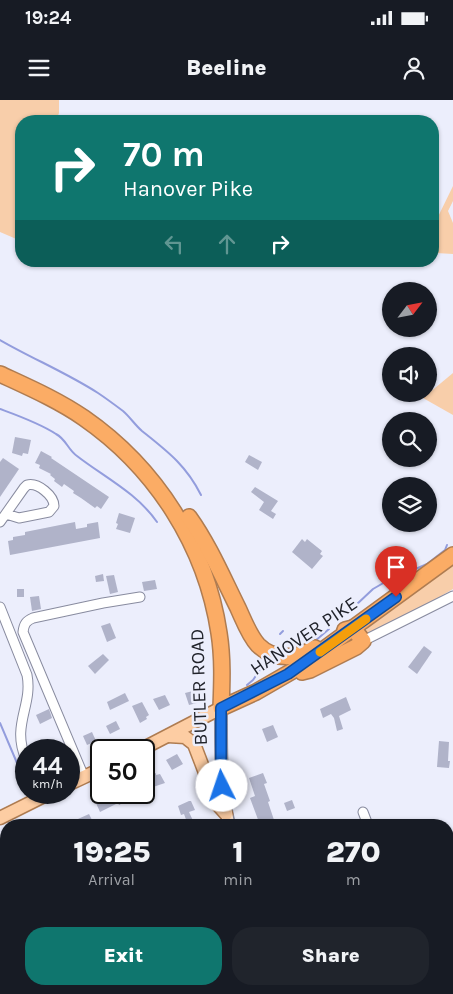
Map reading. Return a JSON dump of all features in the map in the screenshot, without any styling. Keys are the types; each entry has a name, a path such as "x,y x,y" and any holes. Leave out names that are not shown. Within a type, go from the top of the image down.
{"highway":[{"name":"BUTLER ROAD","path":"0,374 83,417 127,454 150,478 181,522 195,549 214,604 220,634 222,663 221,708"},
{"path":"150,478 172,493 192,521 250,633 259,646 280,657 297,656 312,650 340,632 353,628 363,641 356,647 310,670 288,674"},
{"name":"HANOVER PIKE","path":"221,708 288,674 453,555"}],"main road":[{"path":"155,742 221,708"},
{"name":"BUTLER ROAD","path":"221,708 221,761 228,819"},
{"path":"168,736 185,737 194,744 217,804 227,819"},
{"path":"0,818 27,804"}],"street":[{"path":"0,522 24,488 31,484 51,496 54,500 54,506 49,512 19,518 6,514"},
{"path":"363,641 453,596"},
{"path":"90,769 23,632 24,627 28,620 33,618 140,597"},
{"path":"0,607 27,674 29,690 21,719 20,739"},
{"path":"363,812 366,819"}],"shaded area":[{"path":"0,100 59,100 58,115 15,115 15,238 0,232"},
{"path":"453,186 453,201 448,211 453,223 453,254 439,253 439,215"},
{"path":"453,373 453,415 430,402 437,402 437,386"},
{"path":"453,565 453,589 368,635 365,634 369,627"}],"building":[{"path":"15,437 31,440 28,454 23,453 22,456 12,453"},
{"path":"41,451 109,497 101,509 97,506 95,508 73,493 74,491 64,484 62,487 54,481 55,479 51,474 39,468 40,465 35,463"},
{"path":"249,455 262,462 258,470 245,462"},
{"path":"3,458 19,469 0,497 0,462"},
{"path":"255,487 278,501 271,511 276,514 273,519 259,510 264,502 251,492"},
{"path":"119,513 135,518 130,533 116,529"},
{"path":"75,522 76,529 98,522 100,538 10,555 8,541 13,540 13,537 25,535 25,532"},
{"path":"302,539 305,542 307,539 322,551 320,554 323,556 312,569 292,552"},
{"path":"103,574 104,581 96,582 95,576"},
{"path":"114,575 118,592 110,594 106,576"},
{"path":"155,580 157,589 144,591 142,582"},
{"path":"17,589 24,589 24,597 17,597"},
{"path":"39,596 41,609 32,611 30,597"},
{"path":"110,623 116,638 107,642 101,626"},
{"path":"424,646 432,652 417,674 408,667"},
{"path":"103,654 109,660 95,674 88,666"},
{"path":"193,691 197,703 189,705 185,693"},
{"path":"125,693 129,701 110,710 107,702"},
{"path":"165,695 170,705 159,710 153,699"},
{"path":"346,697 351,710 339,716 343,729 337,731 331,714 323,718 320,709"},
{"path":"142,702 149,715 146,717 147,719 140,723 132,706"},
{"path":"49,709 52,718 40,724 36,715"},
{"path":"116,721 120,729 110,734 106,726"},
{"path":"273,725 278,737 267,742 262,729"},
{"path":"92,732 95,739 90,739 90,744 87,745 83,736"},
{"path":"439,741 449,742 449,768 437,767"},
{"path":"177,754 183,764 172,770 166,760"},
{"path":"263,773 267,783 264,784 270,801 268,802 274,819 258,819 250,798 255,796 249,778"},
{"path":"155,774 160,774 165,783 155,786"},
{"path":"292,800 295,808 287,811 284,803"},
{"path":"191,801 195,810 189,812 192,819 186,819 184,814 181,815 178,806"},
{"path":"96,804 116,804 100,812"},
{"path":"89,814 92,819 78,819"}],"waterway":[{"path":"0,340 62,372 101,395 123,411 139,429 168,452 182,467 201,495"},
{"path":"0,409 36,423 59,436 74,454 140,502 157,522"},
{"path":"344,604 349,606 356,605 373,589 392,578 427,564 445,550 447,545"},
{"path":"315,641 329,629 328,623"},
{"path":"280,634 283,631"},
{"path":"247,685 262,667 267,666"},
{"path":"0,723 15,758"}],"slow traffic":[{"path":"320,652 366,619"}],"route":[{"path":"222,786 221,708 256,692 301,666 396,597"}]}
